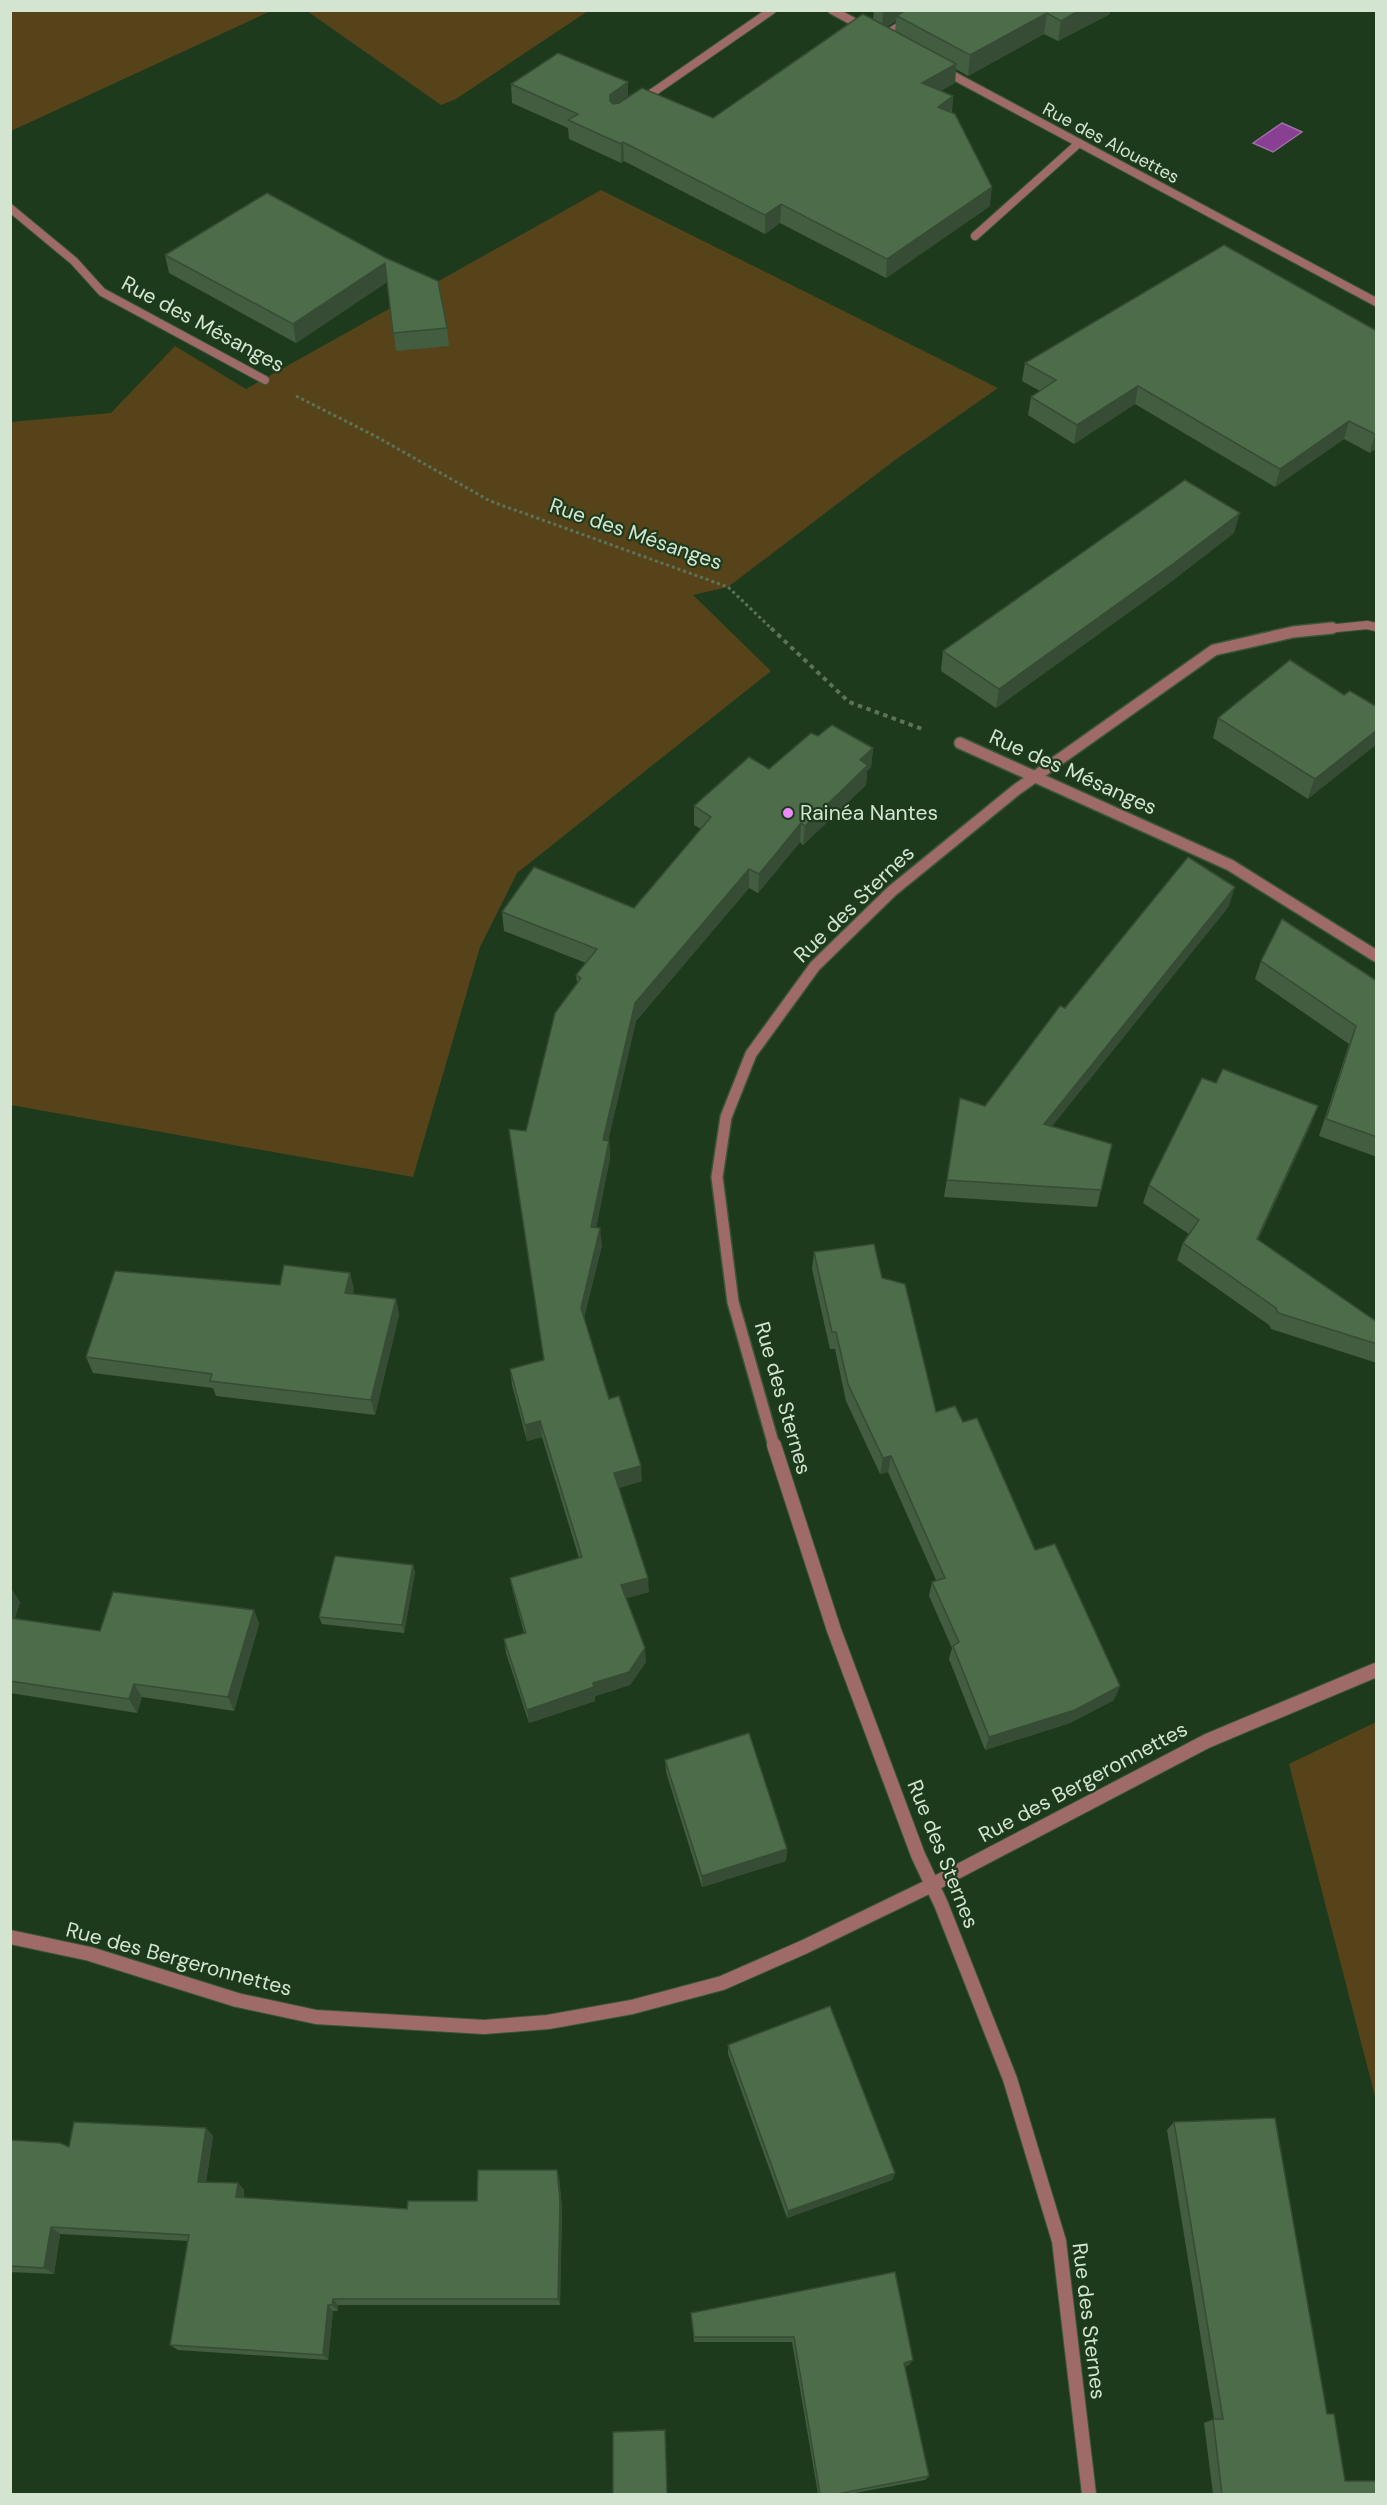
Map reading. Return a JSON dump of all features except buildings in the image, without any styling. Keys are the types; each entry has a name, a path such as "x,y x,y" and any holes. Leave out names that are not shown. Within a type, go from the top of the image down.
{"street":[{"path":"635,104 772,10"},
{"path":"831,10 893,43"},
{"path":"882,37 926,10"},
{"name":"Rue des Alouettes","path":"934,65 1377,302"},
{"path":"975,236 1079,143"},
{"name":"Rue des Mésanges","path":"10,208 74,261 102,292 265,380"},
{"name":"Rue des Sternes","path":"1089,2494 1059,2241 1010,2079 932,1885 834,1630 773,1442 733,1302 717,1177 726,1117 751,1054 814,966 892,891 1037,776 1214,650 1293,632 1367,625 1377,627"},
{"name":"Rue des Mésanges","path":"960,743 1230,865 1377,957"},
{"name":"Rue des Bergeronnettes","path":"10,1937 90,1954 237,2000 316,2017 484,2027 548,2022 632,2007 722,1983 804,1947 932,1885 1207,1741 1377,1670"}],"path":[{"name":"Rue des Mésanges","path":"265,380 377,437 490,501 728,587 849,702 960,743"}],"shaded area":[{"path":"11,10 271,10 271,11 11,131"},
{"path":"307,11 588,11 456,99 441,105"},
{"path":"1282,123 1302,132 1273,152 1253,143"},
{"path":"601,190 998,388 895,460 728,587 693,595 771,671 517,873 480,947 413,1177 11,1105 10,422 111,413 175,346 246,389"},
{"path":"1376,1722 1376,2100 1289,1764"}],"place":[{"name":"Rainéa Nantes","path":"788,813"}]}
